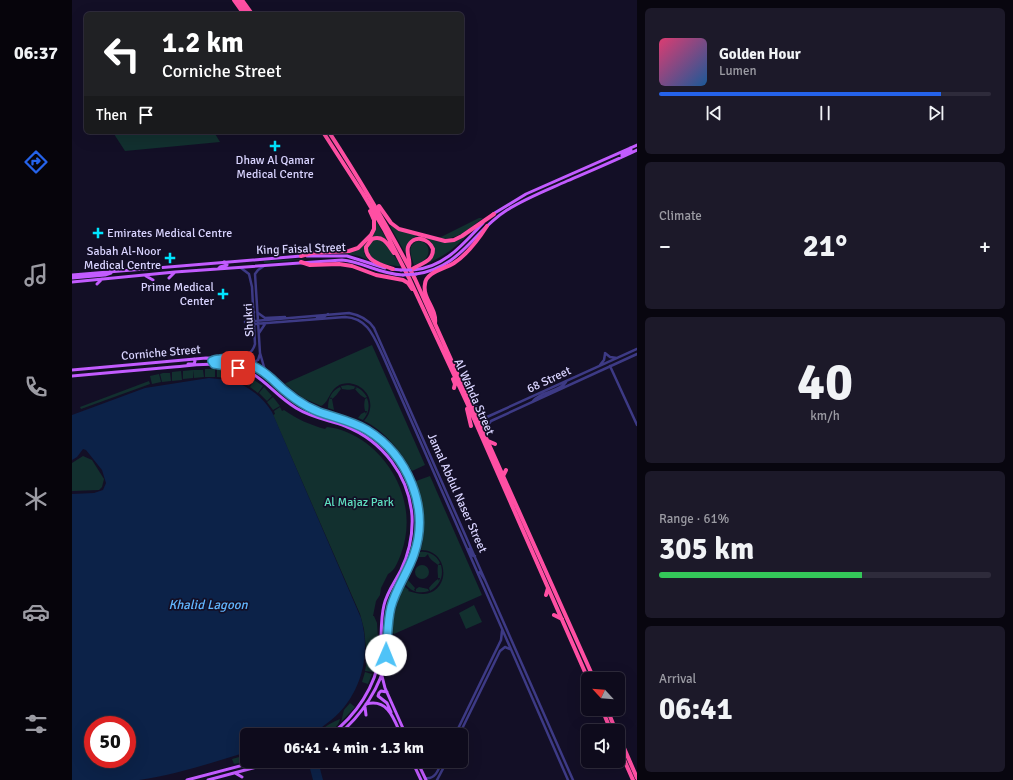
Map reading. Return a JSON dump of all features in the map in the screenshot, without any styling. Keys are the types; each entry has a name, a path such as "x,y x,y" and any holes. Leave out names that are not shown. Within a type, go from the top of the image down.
{"highway":[{"path":"234,0 243,12"},
{"path":"238,0 247,12"},
{"path":"242,0 251,12"},
{"name":"Al Wahda Street","path":"324,134 363,194 420,300 452,371 488,441 591,672"},
{"name":"Al Wahda Street","path":"330,134 372,199 410,268 585,672"},
{"path":"300,256 312,253 352,251 360,247 372,233 375,225 374,218 363,194"},
{"path":"372,199 391,223 399,229 442,240 460,238 494,214"},
{"path":"435,323 436,316 425,291 425,281 430,275 450,266 466,254 487,226"},
{"path":"393,269 369,258 366,250 367,245 374,238 382,238 398,257"},
{"path":"418,239 427,240 432,247 432,257 427,262 410,268 407,251 410,244 418,239"},
{"path":"301,262 310,265 348,265 376,275 403,280 408,283 416,298 420,300"},
{"path":"452,371 455,383 454,388"},
{"path":"469,404 471,426"},
{"path":"488,441 495,444"},
{"path":"504,476 506,470"},
{"path":"542,561 544,556"},
{"path":"546,596 548,586"},
{"path":"562,607 564,602"},
{"path":"554,615 562,618"},
{"path":"578,642 584,645"},
{"path":"625,748 637,778"},
{"path":"625,762 633,780"}],"main road":[{"name":"King Faisal Street","path":"72,275 300,256 348,256 378,266 393,269 422,269 434,265 451,255 494,214 526,194 637,145"},
{"path":"622,157 622,154 631,150 630,148"},
{"name":"King Faisal Street","path":"72,282 175,272 346,260 383,272 403,275 416,274 433,270 450,261 464,250 487,226 506,210 637,150"},
{"path":"203,261 207,263"},
{"path":"218,269 219,267 227,265 227,263 223,262"},
{"path":"157,268 161,264"},
{"path":"127,267 132,270"},
{"path":"96,273 100,270"},
{"path":"72,278 105,275 112,272"},
{"path":"169,278 175,272"},
{"path":"144,275 153,280"},
{"path":"97,284 102,279"},
{"path":"214,364 212,361 213,359 222,358"},
{"path":"181,367 194,364 194,359"},
{"name":"Corniche Street","path":"72,370 194,359 231,359 253,366 269,377 291,396 305,405 321,412 351,421 367,430 382,441 394,453 405,469 413,486 419,521 418,538 414,554 391,606 387,627 386,655 382,674 365,705 346,728"},
{"name":"Corniche Street","path":"72,376 214,364 232,366 260,378 282,398 301,411 355,430 383,451 395,466 402,477 411,505 412,521 410,542 403,565 390,588 384,607 381,622 380,655 374,678 367,694 354,712 338,728"},
{"path":"77,376 73,374 73,372 83,369"},
{"path":"355,430 353,428 356,426 363,430 367,430"},
{"path":"410,542 411,545 409,553 411,555 414,554"},
{"path":"382,674 387,692 403,728"},
{"path":"387,692 381,691 378,696 387,703 398,728"},
{"path":"366,715 365,705 372,703 378,703 391,713"},
{"path":"187,780 240,766"},
{"path":"208,780 255,768"},
{"path":"415,768 421,780"},
{"path":"420,768 425,779"},
{"path":"234,773 242,777"}],"street":[{"name":"Shukri","path":"231,359 244,357 251,352 255,344 258,313 256,271 265,266"},
{"name":"Shukri","path":"241,268 249,274 260,353 269,377"},
{"path":"252,287 250,274 252,272 254,274 254,282 256,286"},
{"path":"245,322 250,319 254,312"},
{"path":"258,313 260,316 265,318 290,316 295,318"},
{"name":"Jamal Abdul Naser Street","path":"256,323 328,314 353,313 368,321 376,331 573,780"},
{"path":"318,319 317,317 328,314"},
{"name":"Jamal Abdul Naser Street","path":"256,323 267,324 345,317 353,318 371,330 568,780"},
{"path":"258,333 267,324"},
{"name":"68 Street","path":"469,404 477,407 484,417 637,350"},
{"path":"251,352 249,359 254,362 258,360 260,353"},
{"path":"600,366 604,360 605,353 610,357 618,358"},
{"name":"68 Street","path":"488,425 491,421 637,354"},
{"path":"383,356 385,356 388,364 391,363"},
{"path":"613,372 619,362"},
{"path":"610,366 637,425"},
{"path":"601,370 613,372"},
{"path":"392,377 394,376 401,387"},
{"path":"533,401 537,397 563,386 566,381"},
{"path":"505,409 501,413 506,414"},
{"path":"467,548 473,556 475,556"},
{"path":"478,573 480,572 483,580 485,580"},
{"path":"458,728 501,640 502,628"},
{"path":"463,728 501,650 506,647 511,649"},
{"path":"486,681 486,677 490,669 488,666"},
{"path":"542,718 548,729 550,728"},
{"path":"553,745 555,745 560,751"},
{"path":"425,779 433,778 438,768"},
{"path":"437,780 443,768"}],"green space":[{"path":"114,134 215,134 220,142 125,151"},
{"path":"479,218 483,218 458,236 452,238 439,238"},
{"path":"376,221 387,240 375,237 371,238 365,243 364,251 368,260 359,256 341,253 350,252 367,240"},
{"path":"391,225 416,235 408,243 405,253 390,226"},
{"path":"470,232 451,250 428,263 431,260 432,243 427,239 418,237 445,242"},
{"path":"373,240 380,240 386,244 401,266 381,263 373,259 368,253 367,247"},
{"path":"418,241 425,243 429,252 423,261 414,265 410,251 412,245"},
{"path":"319,258 264,263 264,261"},
{"name":"Al Majaz Park","path":"372,345 425,465 412,471 392,443 379,430 364,421 369,413 370,403 369,398 363,389 353,384 342,384 334,389 321,406 303,398 285,384"},
{"path":"205,369 215,369 215,377 205,377"},
{"path":"217,369 229,370 227,378 217,377"},
{"path":"193,370 203,370 204,377 194,378"},
{"path":"193,370 193,378 183,379 183,371"},
{"path":"230,370 241,373 238,381 228,378"},
{"path":"181,371 182,380 172,381 172,372"},
{"path":"170,373 171,381 162,382 160,374"},
{"path":"159,374 161,382 152,384 150,376"},
{"path":"242,374 253,379 249,386 239,381"},
{"path":"254,380 263,386 258,393 250,387"},
{"path":"149,381 150,384 81,409 80,407"},
{"path":"348,385 359,388 367,397 365,398 361,395 355,387 351,390 342,389 341,386"},
{"path":"264,387 272,396 267,401 259,393"},
{"path":"340,387 341,389 332,399 334,410 328,408 329,401 332,393"},
{"path":"273,397 280,406 273,410 267,402"},
{"path":"367,398 368,409 367,415 363,420 358,418 365,412 366,414 367,411 365,411 364,404 365,399"},
{"name":"Al Majaz Park","path":"280,407 282,411 284,410 309,424 325,429 327,427 343,430 366,443 388,466 402,493 407,523 405,539 397,563 393,571 388,574 381,588 380,595 376,601 373,616 377,623 377,647 366,648 364,629 360,614 273,415 275,414 274,411"},
{"path":"83,456 92,460 104,479 102,487 99,490 72,491 72,463"},
{"name":"Al Majaz Park","path":"430,476 482,595 394,634 392,632 395,614 404,586 409,590 408,591 423,594 432,592 439,587 442,580 442,564 431,552 421,550 424,524 421,498 416,481"},
{"path":"420,552 432,554 440,563 438,565 430,559 428,554 425,557 419,557"},
{"path":"419,565 425,565 429,569 429,575 425,579 419,579 415,575 415,569"},
{"path":"438,565 441,565 442,569 440,580 439,583 430,591 429,588 438,579 439,581 440,578 438,578"},
{"path":"408,580 415,588 414,590 416,591 419,587 428,589 429,591 419,592 414,591 406,585"},
{"path":"474,605 482,622 466,629 459,613"},
{"path":"367,660 376,661 373,672 365,671"},
{"path":"365,672 372,674 368,684 362,682"},
{"path":"350,703 355,707 341,722 344,710"},
{"path":"340,719 335,728 324,728"},
{"path":"240,757 240,763 234,764 232,759"}],"water":[{"name":"Khalid Lagoon","path":"209,378 228,380 241,384 258,396 268,406 272,412 361,618 364,633 364,662 355,690 338,714 321,728 240,728 240,754 166,775 139,780 72,780 72,494 94,493 103,490 106,483 102,470 86,450 83,449 77,457 72,460 72,415 145,388"},
{"path":"310,768 320,768 323,780 313,780"}],"place":[{"name":"Dhaw Al Qamar Medical Centre","path":"275,146"},
{"name":"Emirates Medical Centre","path":"98,233"},
{"name":"Sabah Al-Noor Medical Centre","path":"170,258"},
{"name":"Prime Medical Center","path":"223,294"}],"route":[{"path":"238,368 214,364 212,361 213,359 222,358 253,366 259,369 291,396 310,408 356,423 390,448 408,474 417,504 419,521 418,538 409,568 394,596 391,606 387,627 386,655"}]}
